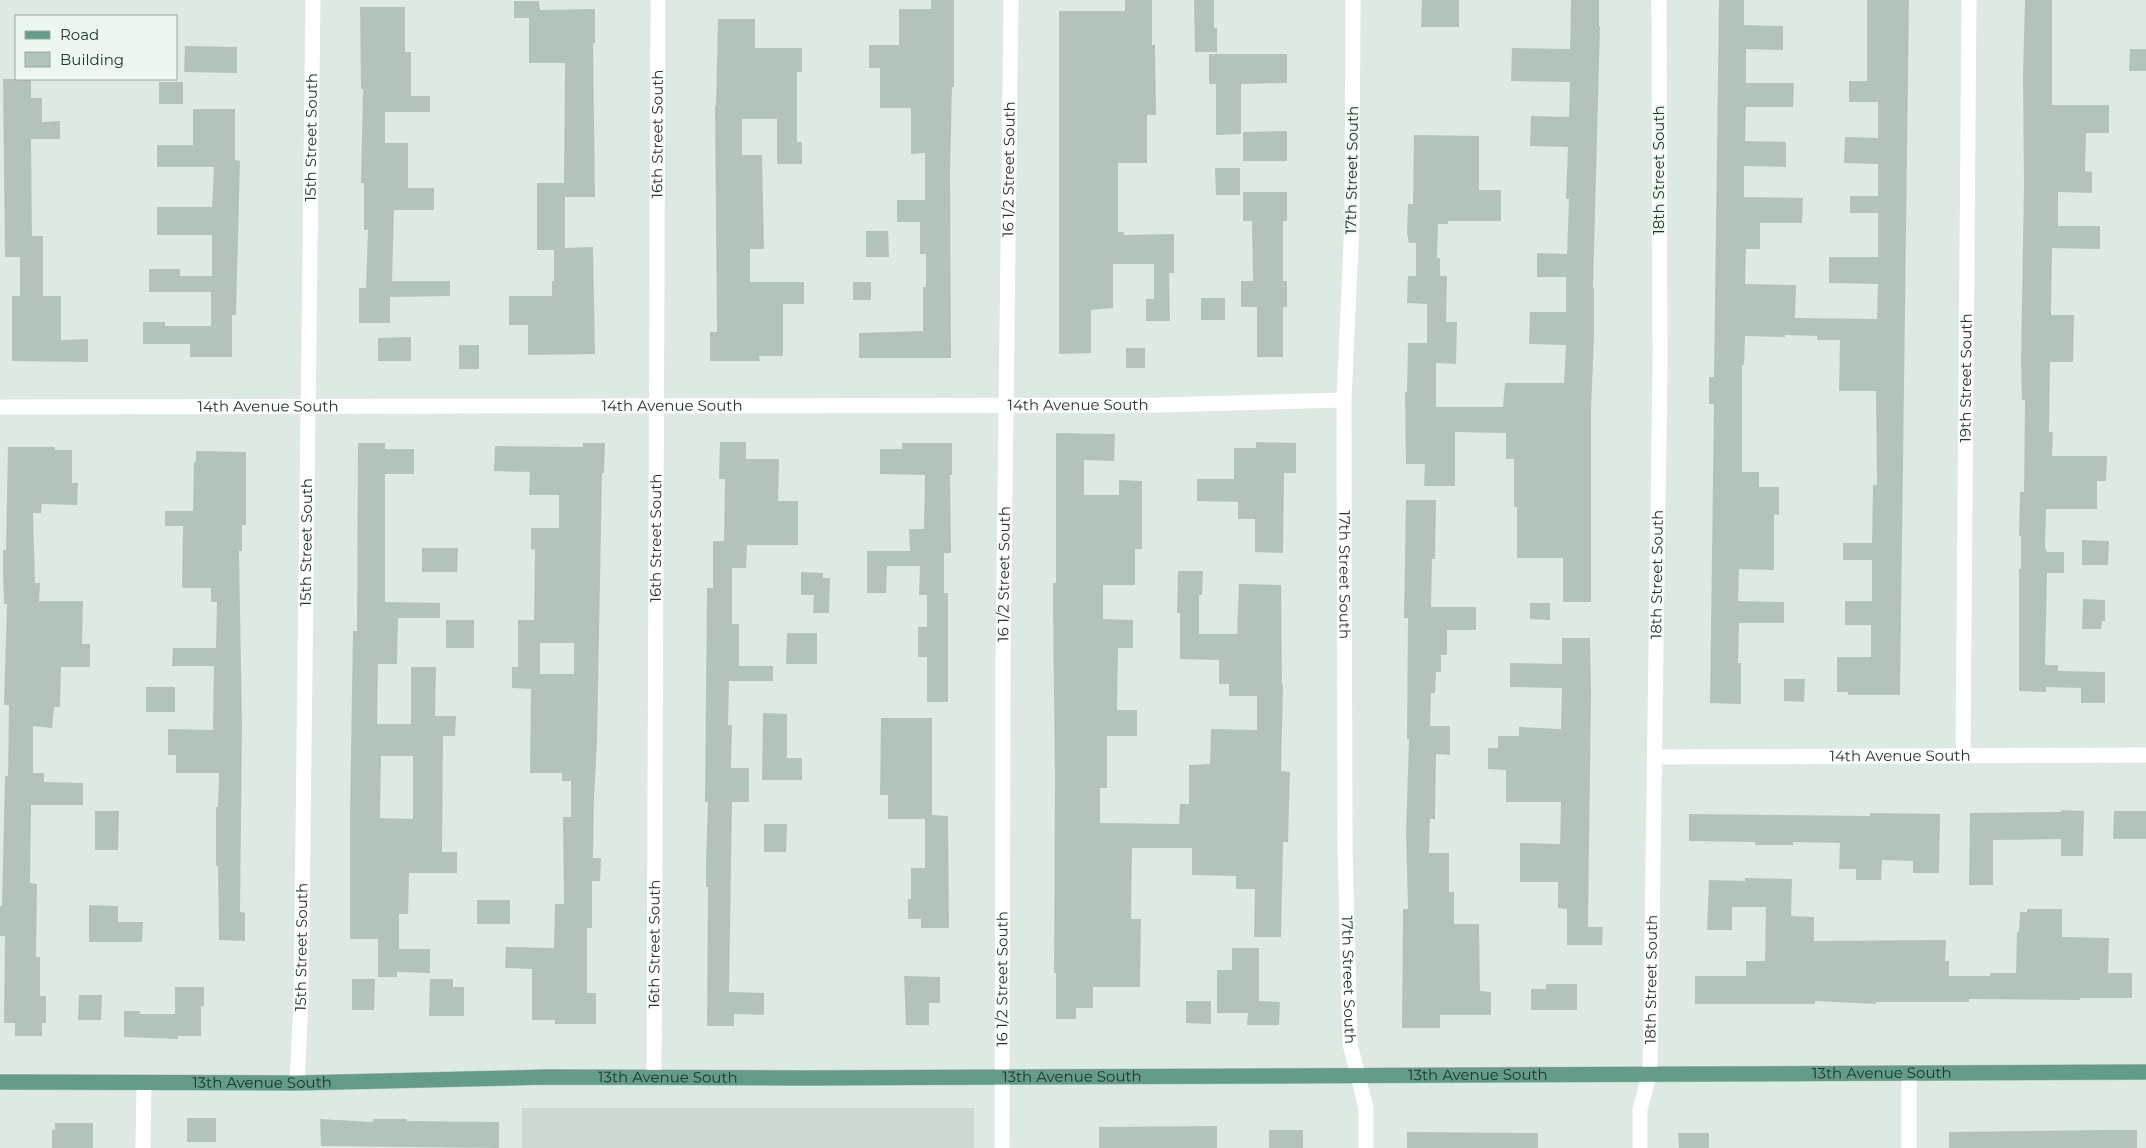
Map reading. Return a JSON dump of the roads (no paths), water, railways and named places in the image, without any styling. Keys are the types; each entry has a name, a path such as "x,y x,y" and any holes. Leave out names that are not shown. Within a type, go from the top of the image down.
{"main road":[{"name":"13th Avenue South","path":"0,1082 297,1083 654,1076 801,1078 1358,1074 2146,1072"}],"street":[{"name":"15th Street South","path":"297,1083 301,999 313,0"},
{"name":"16th Street South","path":"654,1076 658,0"},
{"name":"16 1/2 Street South","path":"1002,1148 1003,657 1011,0"},
{"name":"17th Street South","path":"1353,0 1352,222 1344,400 1345,845 1350,1044 1366,1108 1366,1148"},
{"name":"18th Street South","path":"1640,1148 1640,1110 1650,1073 1660,368 1659,0"},
{"name":"19th Street South","path":"1963,756 1969,0"},
{"name":"14th Avenue South","path":"0,407 1158,405 1344,400"},
{"name":"14th Avenue South","path":"1655,757 2146,755"},
{"path":"1909,1074 1909,1148"},
{"path":"143,1148 144,1083"}]}
